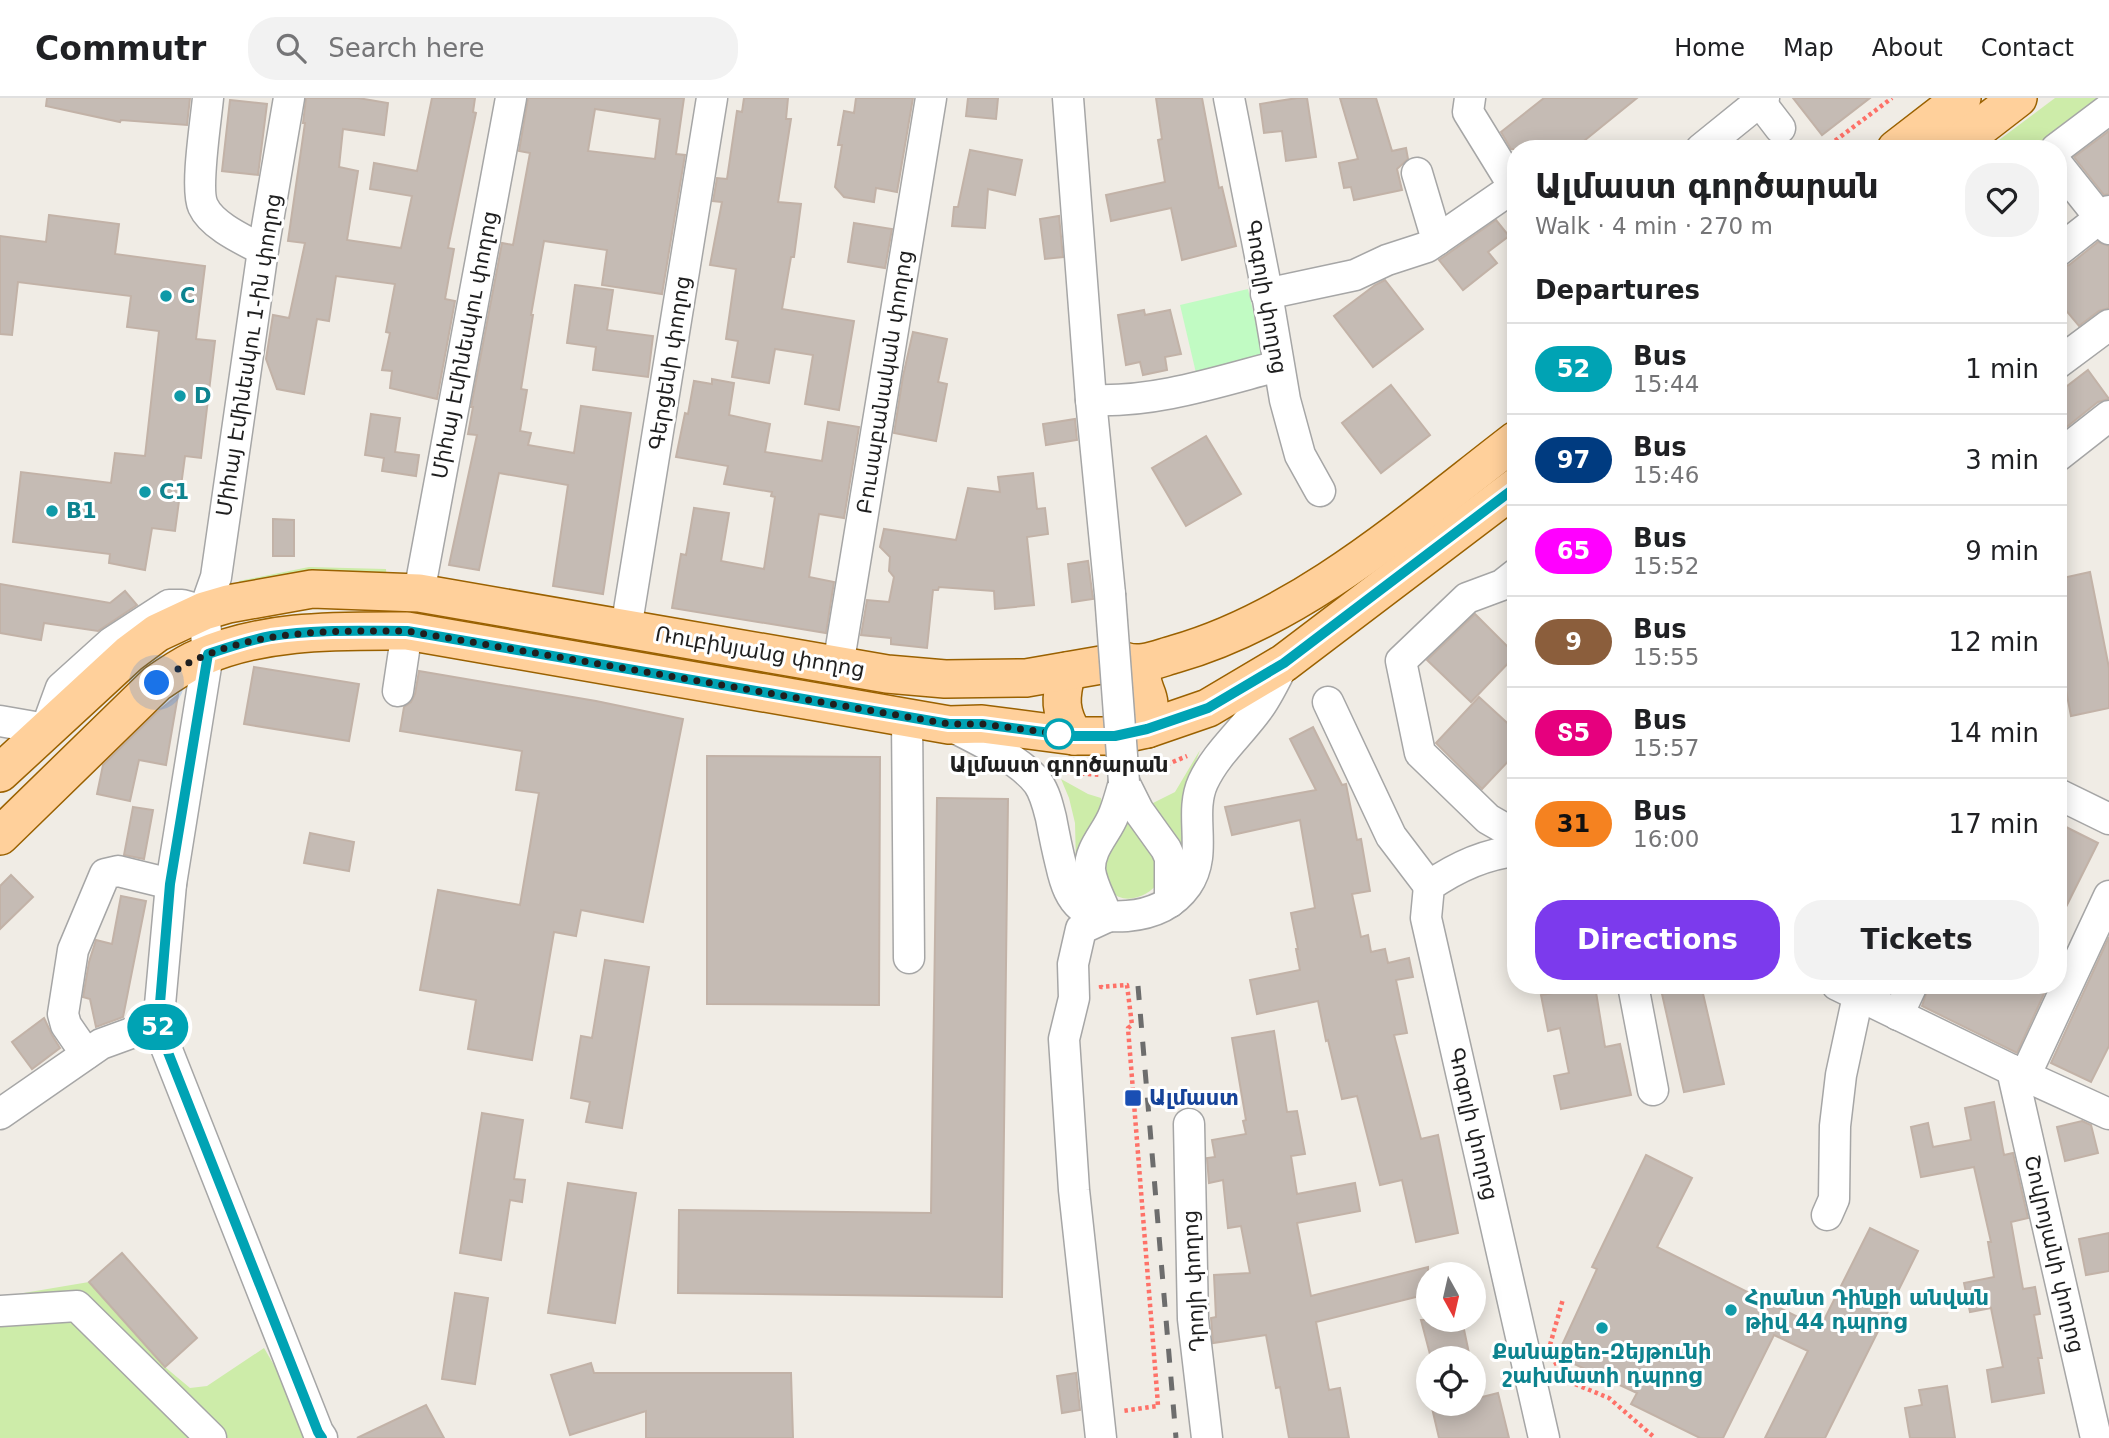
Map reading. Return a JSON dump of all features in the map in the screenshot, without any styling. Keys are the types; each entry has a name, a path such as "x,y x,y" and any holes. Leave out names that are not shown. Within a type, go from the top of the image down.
{"main road":[{"path":"1908,140 1962,98"},
{"path":"1964,140 2018,98"},
{"name":"Ռուբինյանց փողոց","path":"0,773 46,729 119,651 204,611 312,589 419,593 887,674 945,679 1026,678 1124,661 1136,665 1188,650 1235,631 1309,592 1356,562 1507,447"},
{"name":"Ռուբինյանց փողոց","path":"0,836 157,683 188,663 240,643 269,636 320,631 407,631 949,724 982,724 1074,736 1115,736 1147,729 1208,708 1284,663 1507,494"},
{"path":"1136,665 1132,670 1142,675 1142,686 1149,705 1147,729"},
{"path":"1067,671 1061,696 1064,719 1074,736"}],"street":[{"path":"208,98 199,189 203,207 223,229 263,250"},
{"name":"Միհայ Էմինեսկու 1-ին փողոց","path":"204,611 216,577 263,250 289,98"},
{"name":"Միհայ Էմինեսկու փողոց","path":"419,593 512,98"},
{"name":"Գերցենի փողոց","path":"626,629 712,98"},
{"name":"Բուսաբանական փողոց","path":"838,666 931,98"},
{"path":"1068,98 1124,782 1115,813 1096,846 1090,868 1094,886 1107,917"},
{"name":"Գոգոլի փողոց","path":"1229,98 1285,400 1300,455 1320,491"},
{"path":"1470,98 1468,112 1507,175"},
{"path":"1712,140 1760,99 1780,128"},
{"path":"2067,141 2109,109"},
{"path":"1417,173 1437,240"},
{"path":"2067,175 2106,219 2067,245"},
{"path":"1266,294 1355,275 1387,260 1427,247 1507,193"},
{"path":"2067,356 2109,325"},
{"path":"1091,400 1114,401 1182,391 1278,366"},
{"path":"2067,449 2109,416"},
{"path":"1507,586 1467,598 1401,661 1420,753 1488,819 1507,843"},
{"path":"204,611 208,654 170,884 158,1027 322,1438"},
{"path":"398,691 407,631"},
{"path":"949,724 993,747 1038,783 1047,803 1065,882 1071,897 1080,907 1107,917 1134,915 1161,908 1188,884 1198,855 1198,797 1204,781 1217,759 1259,708 1284,663"},
{"path":"1328,702 1391,836 1429,886 1451,871 1507,848"},
{"path":"907,716 909,958"},
{"path":"0,721 46,729"},
{"path":"1124,782 1138,810 1170,858 1170,902"},
{"path":"2067,798 2109,819"},
{"path":"86,1054 66,1025 63,1014 74,950 105,874 118,870 170,884"},
{"name":"Գոգոլի փողոց","path":"1429,886 1426,918 1544,1438"},
{"path":"2067,978 2109,896"},
{"path":"1100,1425 1074,1190 1064,1039 1074,998 1073,964 1081,929 1107,917"},
{"path":"1635,994 1653,1090"},
{"path":"1827,1215 1834,1199 1835,1126 1847,994"},
{"path":"1855,994 2109,1115"},
{"path":"1898,1015 1908,994"},
{"path":"2018,1073 2059,994"},
{"path":"0,1114 101,1044 158,1027"},
{"name":"Շովրոյանի փողոց","path":"2018,1073 2096,1438"},
{"name":"Դրոյի փողոց","path":"1189,1124 1193,1319 1207,1438"},
{"path":"0,1311 77,1306 211,1438"}],"path":[{"path":"1836,140 1892,98"},
{"path":"1099,975 1101,987 1128,985 1132,1024 1128,1028 1158,1406 1138,1410 1100,1425"},
{"path":"1548,1349 1563,1299"},
{"path":"1554,1360 1565,1380"},
{"path":"1531,1380 1565,1380 1609,1398 1655,1438"}],"green space":[{"path":"2055,98 2101,98 2046,140 1999,140"},
{"path":"1248,289 1264,357 1196,373 1180,305"},
{"path":"309,567 386,569 387,582 243,594 239,581"},
{"path":"1200,750 1192,772 1188,862 1151,804 1175,792"},
{"path":"1061,779 1101,798 1102,806 1076,864 1075,823"},
{"path":"1126,812 1152,841 1159,882 1149,892 1129,899 1110,890 1099,870"},
{"path":"89,1282 165,1367 190,1388 207,1386 264,1348 317,1438 0,1438 0,1297"}],"building":[{"path":"47,98 190,98 187,125 120,122 46,106"},
{"path":"306,98 358,98 388,103 384,135 343,129 339,167 358,171 347,240 401,248 412,196 370,189 374,163 417,171 432,98 475,98 473,112 476,113 448,248 454,249 445,299 455,301 437,399 390,388 392,371 382,370 390,333 386,332 395,284 336,276 329,321 317,319 304,394 277,389 266,359 273,315 289,318 305,243 288,241 305,123"},
{"path":"528,98 684,98 676,154 685,155 662,294 602,285 607,250 544,241 531,315 521,389 527,390 520,431 531,433 528,445 574,453 581,406 631,413 603,594 553,586 568,485 499,473 479,570 449,565 477,435 468,434 471,407 502,243 513,245 530,153 519,151","holes":["595,109 660,119 655,159 588,151"]},
{"path":"744,98 788,98 786,119 791,119 778,202 801,204 794,257 791,257 782,309 854,321 839,410 805,404 813,355 775,349 769,383 732,377 738,341 726,339 736,269 710,265 722,202 713,201 717,178 727,179 737,111 742,112"},
{"path":"856,98 913,98 897,192 876,188 874,202 844,197 835,187 844,111 854,113"},
{"path":"968,98 998,98 996,119 966,116"},
{"path":"1156,98 1202,98 1219,188 1222,187 1236,246 1182,260 1171,208 1111,221 1106,195 1165,182 1158,140 1162,139"},
{"path":"1307,98 1316,157 1286,161 1282,131 1264,133 1260,104"},
{"path":"1340,98 1376,98 1392,151 1406,148 1408,159 1397,169 1402,190 1354,200 1351,187 1344,188 1339,163 1358,159"},
{"path":"1544,98 1637,98 1585,140 1507,140 1507,142 1501,132"},
{"path":"1793,98 1870,98 1822,135"},
{"path":"230,100 267,104 258,175 222,171"},
{"path":"2109,131 2109,194 2104,195 2074,157"},
{"path":"970,150 1022,160 1015,195 988,189 985,228 952,226 954,207 958,207"},
{"path":"49,215 119,224 115,254 205,266 196,339 215,341 201,458 185,456 175,531 152,528 145,570 109,563 110,554 13,542 21,472 111,483 115,453 145,456 159,331 127,327 131,296 18,282 12,335 0,334 0,236 46,242"},
{"path":"1059,216 1063,257 1045,259 1040,219"},
{"path":"1496,220 1507,234 1507,238 1488,252 1497,263 1463,290 1439,260"},
{"path":"854,223 892,229 885,268 848,262"},
{"path":"2098,242 2109,246 2109,308 2099,311 2079,326 2067,312 2069,265"},
{"path":"1385,280 1423,329 1373,367 1334,316"},
{"path":"575,285 613,290 607,330 653,336 648,377 593,370 596,347 567,343"},
{"path":"1144,310 1145,315 1170,310 1181,354 1165,357 1167,370 1143,375 1140,362 1126,365 1118,315"},
{"path":"913,332 947,339 938,382 947,384 936,441 894,433"},
{"path":"2088,370 2109,399 2098,402 2067,427 2067,386"},
{"path":"712,379 734,383 729,415 770,424 765,452 822,461 828,422 859,427 844,518 819,514 809,577 834,582 826,633 672,608 681,554 686,555 694,508 729,513 721,561 764,569 775,497 771,496 772,492 724,484 728,466 676,457 694,381 712,384"},
{"path":"1391,385 1430,435 1381,473 1342,423"},
{"path":"371,414 400,418 395,452 419,455 416,476 382,471 384,458 365,455"},
{"path":"1075,419 1077,440 1046,445 1043,424"},
{"path":"1206,436 1241,494 1186,526 1152,468"},
{"path":"1033,473 1037,509 1045,508 1048,534 1027,537 1034,605 995,609 994,591 939,587 938,590 933,590 927,648 891,644 891,638 861,635 867,600 889,602 894,577 889,571 890,557 880,547 884,529 956,540 968,488 1000,492 998,477"},
{"path":"273,519 294,520 294,556 273,556"},
{"path":"1088,561 1093,599 1072,602 1068,564"},
{"path":"2090,572 2109,668 2109,708 2071,716 2067,695 2067,577"},
{"path":"0,584 110,603 125,591 137,605 98,631 44,623 41,640 0,633"},
{"path":"1475,614 1507,646 1507,664 1471,702 1427,660"},
{"path":"254,667 359,684 349,741 244,724"},
{"path":"419,671 596,701 683,719 643,922 581,910 576,936 554,932 532,1060 468,1049 476,1000 420,990 438,890 520,905 539,793 516,790 522,751 400,731 404,707 411,702 415,694"},
{"path":"178,695 166,765 139,760 130,801 97,794 103,765"},
{"path":"1479,697 1507,723 1507,763 1482,789 1436,743"},
{"path":"1313,727 1342,785 1346,784 1357,840 1361,839 1370,891 1352,894 1361,937 1368,935 1371,952 1385,949 1388,963 1409,958 1413,977 1396,980 1407,1033 1394,1035 1421,1139 1438,1135 1458,1233 1416,1242 1402,1180 1380,1185 1357,1096 1342,1099 1318,1001 1257,1014 1250,980 1300,970 1291,913 1315,908 1300,820 1232,835 1225,807 1316,790 1290,739"},
{"path":"707,756 880,757 879,1005 707,1004"},
{"path":"937,798 1008,799 1002,1297 678,1293 679,1210 931,1213"},
{"path":"133,807 153,810 144,859 124,855"},
{"path":"2067,828 2098,843 2067,905"},
{"path":"310,833 354,842 349,871 304,863"},
{"path":"11,875 33,897 0,929 0,886"},
{"path":"121,896 146,901 123,1017 96,1027 90,999 83,997 89,962 96,940 112,944"},
{"path":"2109,937 2109,1046 2091,1082 2051,1063"},
{"path":"605,960 649,967 622,1128 586,1122 590,1102 571,1098 581,1036 592,1038"},
{"path":"1596,994 1605,1047 1620,1044 1631,1095 1561,1109 1554,1076 1569,1073 1560,1028 1548,1031 1541,995"},
{"path":"1662,994 1703,994 1724,1084 1684,1092"},
{"path":"1926,994 2044,994 2017,1053 1922,1006"},
{"path":"44,1018 60,1048 32,1069 12,1042"},
{"path":"1274,1031 1287,1112 1297,1111 1305,1154 1291,1156 1297,1194 1355,1183 1360,1211 1297,1223 1311,1296 1416,1270 1416,1297 1316,1322 1329,1390 1340,1388 1349,1438 1289,1438 1280,1387 1276,1388 1266,1335 1213,1343 1211,1318 1216,1317 1214,1275 1250,1273 1241,1226 1228,1228 1223,1180 1209,1183 1207,1158 1215,1157 1212,1140 1246,1134 1232,1038"},
{"path":"1994,1102 2004,1155 2013,1153 2028,1218 2011,1222 2023,1289 2035,1287 2040,1314 2034,1315 2042,1358 2038,1358 2044,1393 1992,1402 1987,1370 2003,1367 1991,1308 1970,1312 1964,1283 1994,1277 1988,1242 1991,1242 1974,1167 1921,1177 1911,1127 1928,1123 1933,1147 1971,1140 1965,1108"},
{"path":"482,1113 523,1120 514,1179 525,1180 522,1202 510,1200 501,1260 460,1253"},
{"path":"2082,1121 2091,1125 2098,1153 2065,1161 2057,1127"},
{"name":"Հրանտ Դինքի անվան թիվ 44 դպրոց","path":"1646,1155 1692,1178 1657,1247 1820,1328 1870,1228 1918,1251 1825,1438 1765,1438 1808,1351 1774,1335 1723,1438 1700,1438 1631,1404 1637,1393 1557,1356 1597,1269 1592,1267"},
{"path":"568,1183 636,1193 615,1323 548,1313"},
{"path":"2109,1233 2109,1271 2086,1275 2079,1239"},
{"path":"122,1253 197,1338 165,1367 89,1282"},
{"path":"455,1293 488,1298 475,1384 442,1379"},
{"path":"1424,1332 1465,1332 1467,1346 1428,1346"},
{"path":"591,1363 594,1373 791,1373 793,1438 646,1438 646,1411 570,1435 551,1375"},
{"path":"1076,1373 1080,1410 1062,1413 1057,1376"},
{"path":"1947,1386 1955,1438 1910,1438 1905,1408 1922,1405 1919,1390"},
{"path":"1498,1393 1509,1438 1439,1438 1434,1416 1486,1416 1486,1396"},
{"path":"426,1405 444,1438 357,1438"}],"railway":[{"path":"1138,986 1176,1438"}],"bus line":[{"name":"52","path":"322,1438 158,1027 170,884 208,654 269,636 320,631 407,631 949,724 982,724 1083,737 1115,736 1147,729 1208,708 1284,663 1507,494"}],"place":[{"name":"C","path":"166,296"},
{"name":"D","path":"180,396"},
{"name":"C1","path":"145,492"},
{"name":"B1","path":"52,511"},
{"name":"Ալմաստ գործարան","path":"1059,734"},
{"name":"Ալմաստ","path":"1133,1098"},
{"name":"Հրանտ Դինքի անվան թիվ 44 դպրոց","path":"1731,1310"},
{"name":"Քանաքեռ-Զեյթունի շախմատի դպրոց","path":"1602,1328"}],"route":[{"path":"157,683 200,657 269,636 320,631 407,631 949,724 982,724 1059,734"}]}
